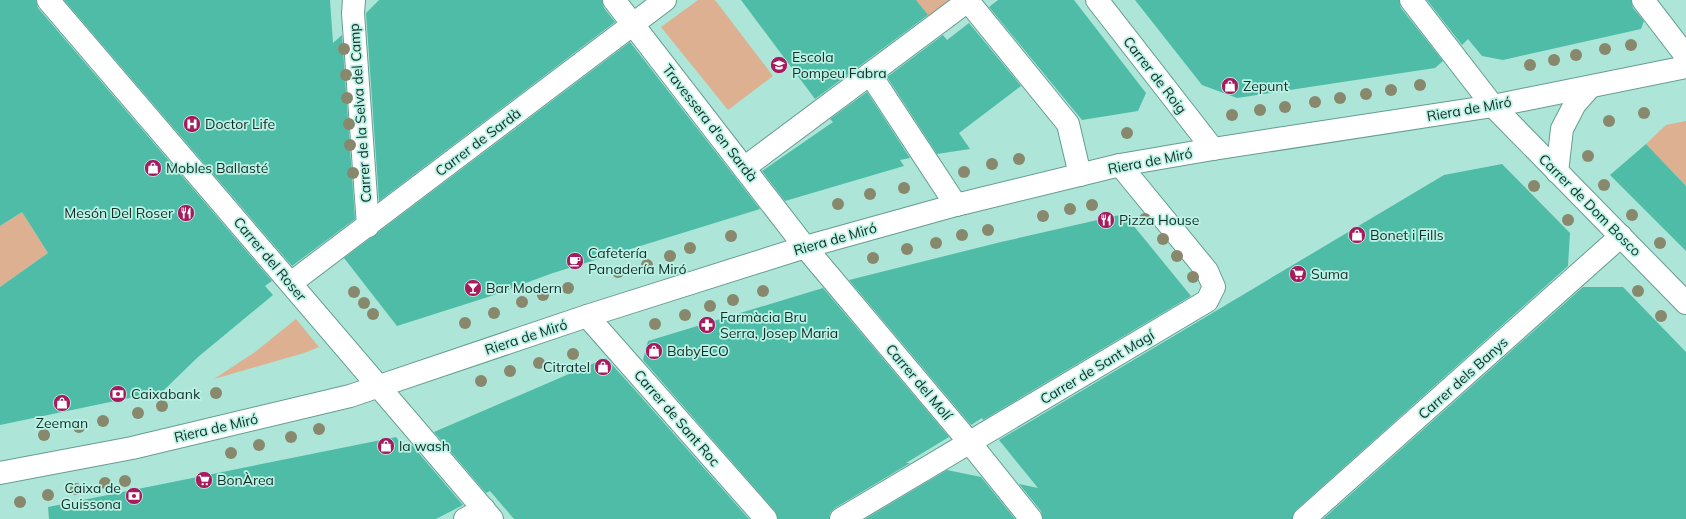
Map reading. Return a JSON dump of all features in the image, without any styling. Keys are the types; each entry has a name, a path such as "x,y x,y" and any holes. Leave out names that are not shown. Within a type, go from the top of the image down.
{"street":[{"name":"Carrer del Roser","path":"48,0 488,514"},
{"name":"Carrer de la Selva del Camp","path":"354,0 353,13 368,226"},
{"name":"Travessera d'en Sardà","path":"614,0 805,247"},
{"name":"Carrer de Sardà","path":"291,283 665,0"},
{"name":"Carrer de Roig","path":"1097,0 1213,149"},
{"name":"Carrer de Dom Bosco","path":"1412,0 1493,106 1686,303"},
{"path":"1643,0 1686,56"},
{"path":"744,168 969,1 1068,124 1080,175"},
{"name":"Riera de Miró","path":"0,473 132,448 350,396 588,316 805,247 956,205 1120,165 1213,149 1493,106 1686,67"},
{"path":"870,74 956,205"},
{"path":"1558,172 1562,129 1574,104 1590,86"},
{"name":"Carrer de Sant Magí","path":"841,519 1207,301 1214,287 1207,271 1120,165"},
{"name":"Carrer dels Banys","path":"1304,519 1621,236"},
{"name":"Carrer del Molí","path":"805,247 970,443 1031,519"},
{"name":"Carrer de Sant Roc","path":"588,316 766,519"},
{"path":"465,519 488,514"}],"shaded area":[{"path":"698,0 715,0 773,76 728,110 661,27"},
{"path":"916,0 951,0 929,17"},
{"path":"1686,121 1686,186 1646,144 1666,125"},
{"path":"22,212 48,253 0,287 0,226"},
{"path":"296,319 319,347 304,353 214,379 255,352"}],"building":[{"path":"0,0 36,0 38,8 272,281 265,286 273,295 198,357 163,391 0,425 0,287 48,253 22,212 0,226"},
{"path":"64,0 330,0 333,43 342,35 355,219 292,266"},
{"path":"379,0 602,0 604,8 615,22 379,201 366,13"},
{"path":"741,0 916,0 928,15 815,99"},
{"path":"998,0 1074,0 1146,93 1138,111 1082,120 989,7"},
{"path":"1135,0 1399,0 1401,8 1443,61 1435,68 1237,98 1202,85"},
{"path":"1427,0 1631,0 1633,8 1644,21 1641,29 1503,60 1482,56 1468,39 1462,45"},
{"path":"969,23 1021,86 959,133 970,149 937,154 887,77 943,35 947,40"},
{"path":"630,42 760,209 553,273 488,297 397,326 344,258"},
{"path":"867,92 910,158 900,160 904,166 785,201 762,171 833,122 830,119"},
{"path":"1646,144 1686,186 1686,251 1610,175"},
{"path":"1502,164 1570,233 1568,266 1296,510 1292,519 1043,519 1041,511 1019,484 1038,488 999,440 1444,175"},
{"path":"1124,214 1191,296 983,420 982,418 971,425 849,280 1001,242"},
{"path":"1583,287 1623,287 1686,352 1686,519 1323,519"},
{"path":"823,288 949,437 906,463 910,463 835,508 830,513 829,519 778,519 775,511 643,360 648,341"},
{"path":"606,358 749,519 514,519 490,491 486,493 434,432"},
{"path":"396,437 403,446 410,443 463,505 436,519 49,519 48,507"},
{"path":"947,470 981,477 1015,519 865,519"}],"place":[{"name":"Escola Pompeu Fabra","path":"779,65"},
{"name":"Zepunt","path":"1230,86"},
{"name":"Doctor Life","path":"192,124"},
{"name":"Mobles Ballasté","path":"153,168"},
{"name":"Mesón Del Roser","path":"186,213"},
{"name":"Pizza House","path":"1106,220"},
{"name":"Bonet i Fills","path":"1357,235"},
{"name":"Cafetería Panadería Miró","path":"575,261"},
{"name":"Suma","path":"1298,274"},
{"name":"Bar Modern","path":"473,288"},
{"name":"Farmàcia Bru Serra, Josep Maria","path":"707,325"},
{"name":"BabyECO","path":"654,351"},
{"name":"Citratel","path":"603,367"},
{"name":"Caixabank","path":"118,394"},
{"name":"Zeeman","path":"62,403"},
{"name":"la wash","path":"386,446"},
{"name":"BonÀrea","path":"204,480"},
{"name":"Caixa de Guissona","path":"134,496"}]}
